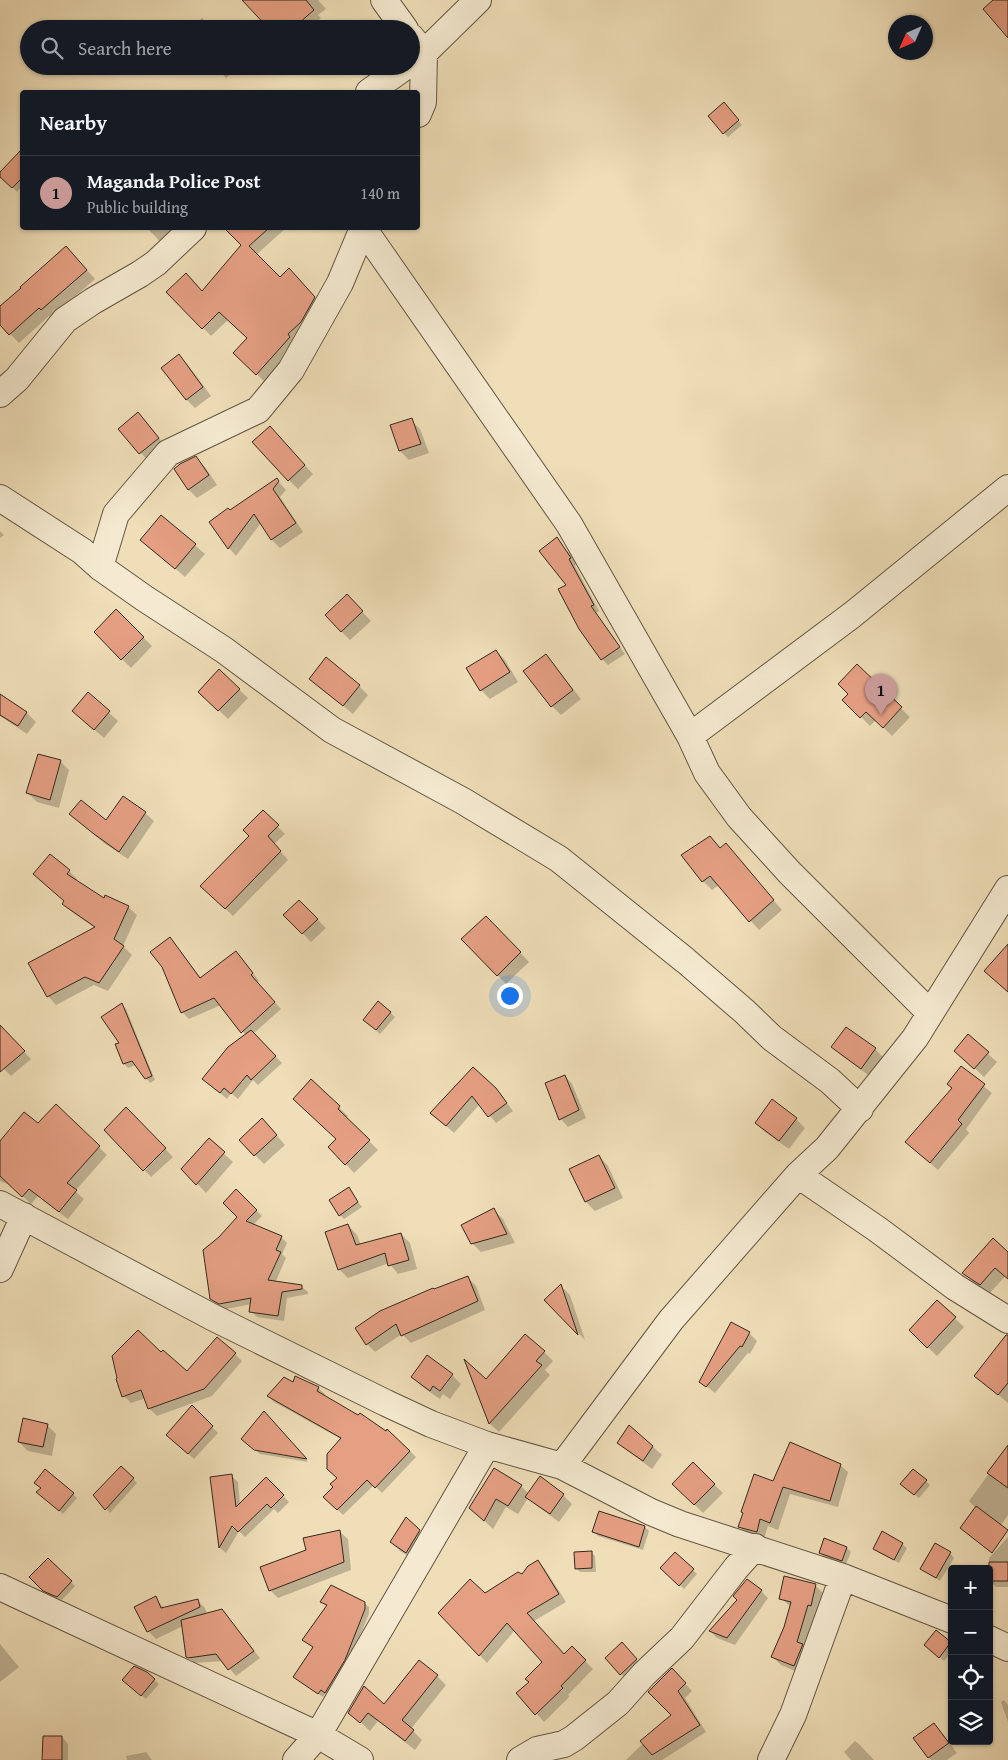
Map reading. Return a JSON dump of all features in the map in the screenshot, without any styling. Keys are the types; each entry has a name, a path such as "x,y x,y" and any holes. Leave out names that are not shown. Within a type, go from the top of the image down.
{"street":[{"path":"384,0 398,20"},
{"path":"420,49 478,0"},
{"path":"371,90 389,75"},
{"path":"418,75 424,102 420,110"},
{"path":"0,394 17,379 65,320 156,263 191,230"},
{"path":"100,567 116,514 168,453 258,410 291,370 340,283 362,230"},
{"path":"364,230 569,524 690,736 707,773 739,817 790,873 930,1013"},
{"path":"690,736 852,615 1008,488"},
{"path":"0,498 82,551 100,567 144,598 224,650 332,730 463,802 559,859 693,968 744,1011 772,1038 830,1081 860,1109"},
{"path":"562,1466 671,1320 798,1175 827,1148 915,1038 1008,889"},
{"path":"798,1175 877,1229 955,1287 1008,1320"},
{"path":"0,1204 212,1318 431,1424 487,1445 562,1466 658,1515 723,1539 755,1547 843,1577 948,1618"},
{"path":"0,1269 24,1216"},
{"path":"296,1760 318,1735 487,1445"},
{"path":"520,1760 537,1750 564,1744 618,1702 682,1638 736,1568 755,1547"},
{"path":"771,1760 793,1715 843,1577"},
{"path":"0,1587 318,1735 360,1760"},
{"path":"993,1641 1008,1648"}],"building":[{"path":"242,0 306,0 314,10 302,20 261,20"},
{"path":"993,0 1008,0 1008,38 983,9"},
{"path":"724,102 739,120 723,134 708,116"},
{"path":"20,151 20,180 12,188 0,177 0,172"},
{"path":"226,230 267,230 249,246 280,277 289,268 315,297 301,322 288,334 290,337 256,375 233,353 247,338 219,312 202,329 166,292 186,273 202,291 241,245"},
{"path":"66,246 87,270 41,310 39,308 9,335 0,325 0,306"},
{"path":"179,354 203,387 186,400 161,368"},
{"path":"138,412 159,438 139,454 118,429"},
{"path":"412,418 421,444 399,451 390,425"},
{"path":"270,426 305,465 288,481 252,442"},
{"path":"196,456 209,475 188,490 174,469"},
{"path":"277,478 279,481 273,489 296,523 271,540 254,514 228,549 209,522"},
{"path":"161,515 196,544 175,569 140,540"},
{"path":"557,537 571,558 569,559 594,605 591,606 620,647 601,660 579,629 558,589 566,585 539,551"},
{"path":"347,594 363,611 341,632 325,615"},
{"path":"116,609 144,637 121,660 94,632"},
{"path":"496,650 510,672 480,691 466,668"},
{"path":"546,654 573,690 551,707 523,671"},
{"path":"326,657 360,685 343,706 309,679"},
{"path":"857,664 902,707 883,728 866,712 860,718 842,700 848,694 838,684"},
{"path":"219,669 240,689 218,711 198,692"},
{"path":"88,692 110,711 94,730 72,711"},
{"path":"0,694 27,712 18,726 0,715"},
{"path":"38,754 61,760 50,800 26,793"},
{"path":"123,796 146,812 119,852 69,814 81,800 106,820"},
{"path":"263,810 279,825 268,836 281,851 225,909 200,886 249,836 243,830"},
{"path":"710,836 720,848 726,843 774,900 749,922 710,876 702,882 681,855"},
{"path":"50,854 70,870 67,874 104,898 105,895 129,906 114,939 124,946 99,983 85,977 47,997 28,963 95,927 62,904 64,901 33,874"},
{"path":"299,900 318,919 302,934 283,915"},
{"path":"486,916 521,952 497,976 461,939"},
{"path":"170,937 200,978 236,951 253,973 251,975 275,1002 241,1033 214,998 181,1013 162,967 150,952"},
{"path":"1008,944 1008,992 984,971"},
{"path":"378,1001 391,1012 376,1030 363,1020"},
{"path":"122,1003 152,1076 145,1079 132,1061 123,1064 115,1044 119,1043 101,1017"},
{"path":"0,1025 25,1051 0,1072"},
{"path":"846,1027 876,1048 861,1069 831,1047"},
{"path":"251,1030 276,1056 251,1080 247,1075 231,1094 224,1088 220,1093 202,1079 228,1047"},
{"path":"968,1034 989,1052 974,1069 954,1051"},
{"path":"961,1066 985,1084 958,1120 962,1124 930,1163 905,1142 952,1088 947,1084"},
{"path":"473,1067 496,1088 507,1103 488,1117 472,1096 446,1126 430,1113"},
{"path":"565,1075 579,1110 559,1120 545,1083"},
{"path":"311,1079 340,1106 338,1109 370,1140 345,1165 328,1147 336,1139 293,1099"},
{"path":"772,1099 797,1118 779,1141 755,1123"},
{"path":"56,1104 100,1146 67,1183 77,1190 59,1212 29,1189 22,1197 0,1176 0,1141 24,1112 38,1123"},
{"path":"126,1107 166,1148 143,1171 104,1130"},
{"path":"262,1118 277,1135 254,1156 239,1140"},
{"path":"209,1138 225,1152 196,1185 181,1169"},
{"path":"599,1155 615,1188 585,1202 569,1169"},
{"path":"349,1187 358,1202 339,1216 329,1200"},
{"path":"236,1189 257,1210 246,1221 282,1236 276,1250 281,1252 268,1280 302,1285 302,1289 282,1292 278,1316 249,1312 251,1298 219,1304 210,1299 203,1250 219,1237 237,1217 223,1203"},
{"path":"494,1208 507,1234 471,1244 461,1225"},
{"path":"348,1224 356,1245 401,1233 409,1260 388,1266 385,1253 338,1270 325,1232"},
{"path":"993,1238 1008,1252 1008,1279 995,1268 980,1285 962,1273"},
{"path":"468,1276 478,1301 401,1336 396,1324 366,1345 355,1328 380,1311 433,1288"},
{"path":"561,1284 578,1335 544,1300"},
{"path":"937,1300 956,1317 927,1348 909,1330"},
{"path":"731,1322 750,1332 742,1347 740,1346 706,1387 699,1382"},
{"path":"138,1330 161,1352 163,1350 187,1371 217,1337 236,1353 204,1389 148,1409 141,1390 122,1397 116,1379 112,1356"},
{"path":"525,1334 545,1351 536,1361 542,1365 489,1424 464,1359 486,1379"},
{"path":"1006,1335 1008,1335 1008,1383 998,1395 974,1376"},
{"path":"427,1355 453,1374 440,1391 433,1386 430,1391 411,1377"},
{"path":"295,1376 319,1387 317,1391 358,1415 360,1413 386,1431 387,1429 410,1451 375,1488 367,1480 337,1510 323,1497 333,1487 330,1484 337,1478 327,1469 327,1454 341,1438 267,1396 284,1377 293,1382"},
{"path":"192,1405 213,1426 188,1454 166,1435"},
{"path":"264,1411 307,1459 254,1450 241,1439"},
{"path":"23,1418 48,1424 43,1447 18,1442"},
{"path":"629,1425 653,1446 643,1461 617,1443"},
{"path":"790,1442 841,1464 830,1501 783,1487 770,1523 760,1519 757,1532 738,1527 754,1474 773,1481"},
{"path":"1008,1445 1008,1488 987,1473"},
{"path":"693,1462 715,1484 694,1505 672,1484"},
{"path":"121,1466 134,1478 105,1510 93,1495"},
{"path":"494,1468 522,1485 508,1506 496,1499 484,1521 469,1508"},
{"path":"45,1469 74,1493 59,1511 36,1492 41,1488 34,1483"},
{"path":"913,1469 927,1480 914,1495 900,1484"},
{"path":"232,1474 236,1507 266,1477 284,1495 271,1508 267,1504 238,1532 232,1526 219,1548 210,1477"},
{"path":"540,1476 564,1494 550,1514 525,1497"},
{"path":"976,1506 1008,1530 992,1553 960,1528"},
{"path":"599,1511 645,1526 639,1547 592,1532"},
{"path":"406,1517 420,1530 406,1553 390,1542"},
{"path":"340,1530 344,1562 269,1591 260,1567 306,1550 303,1538"},
{"path":"882,1531 903,1543 894,1560 873,1549"},
{"path":"824,1538 847,1547 842,1561 819,1553"},
{"path":"935,1543 951,1552 936,1578 920,1569"},
{"path":"592,1551 592,1568 575,1569 574,1552"},
{"path":"675,1552 694,1569 679,1586 660,1568"},
{"path":"48,1558 72,1581 57,1597 43,1591 29,1577"},
{"path":"538,1560 559,1594 527,1613 564,1654 572,1646 586,1660 561,1686 563,1688 535,1715 516,1693 529,1682 525,1679 542,1662 507,1623 479,1656 438,1613 470,1579 485,1593 518,1572 522,1574 528,1566"},
{"path":"989,1562 1008,1562 1008,1581 993,1581 993,1565 989,1565"},
{"path":"784,1576 816,1584 811,1606 808,1605 797,1642 803,1644 794,1666 771,1657 784,1627 791,1602 779,1599"},
{"path":"747,1579 762,1590 727,1638 709,1631 737,1600 733,1596"},
{"path":"331,1585 365,1602 365,1609 345,1660 325,1693 321,1690 318,1694 293,1677 313,1647 302,1640 327,1605 320,1602"},
{"path":"156,1596 161,1608 198,1599 200,1607 147,1632 134,1607"},
{"path":"222,1609 254,1651 228,1670 216,1654 186,1657 181,1620"},
{"path":"936,1630 948,1640 948,1646 939,1658 924,1645"},
{"path":"622,1642 637,1659 620,1675 605,1658"},
{"path":"419,1660 438,1675 402,1720 414,1730 405,1741 368,1713 360,1723 348,1713 364,1686 384,1704"},
{"path":"134,1666 147,1672 155,1679 141,1696 122,1680"},
{"path":"672,1668 686,1683 678,1691 700,1725 652,1755 640,1741 671,1715 648,1692"},
{"path":"934,1723 948,1744 928,1758 913,1738"},
{"path":"43,1736 62,1736 62,1760 42,1760"}],"place":[{"name":"Maganda Police Post","path":"881,715"}]}
